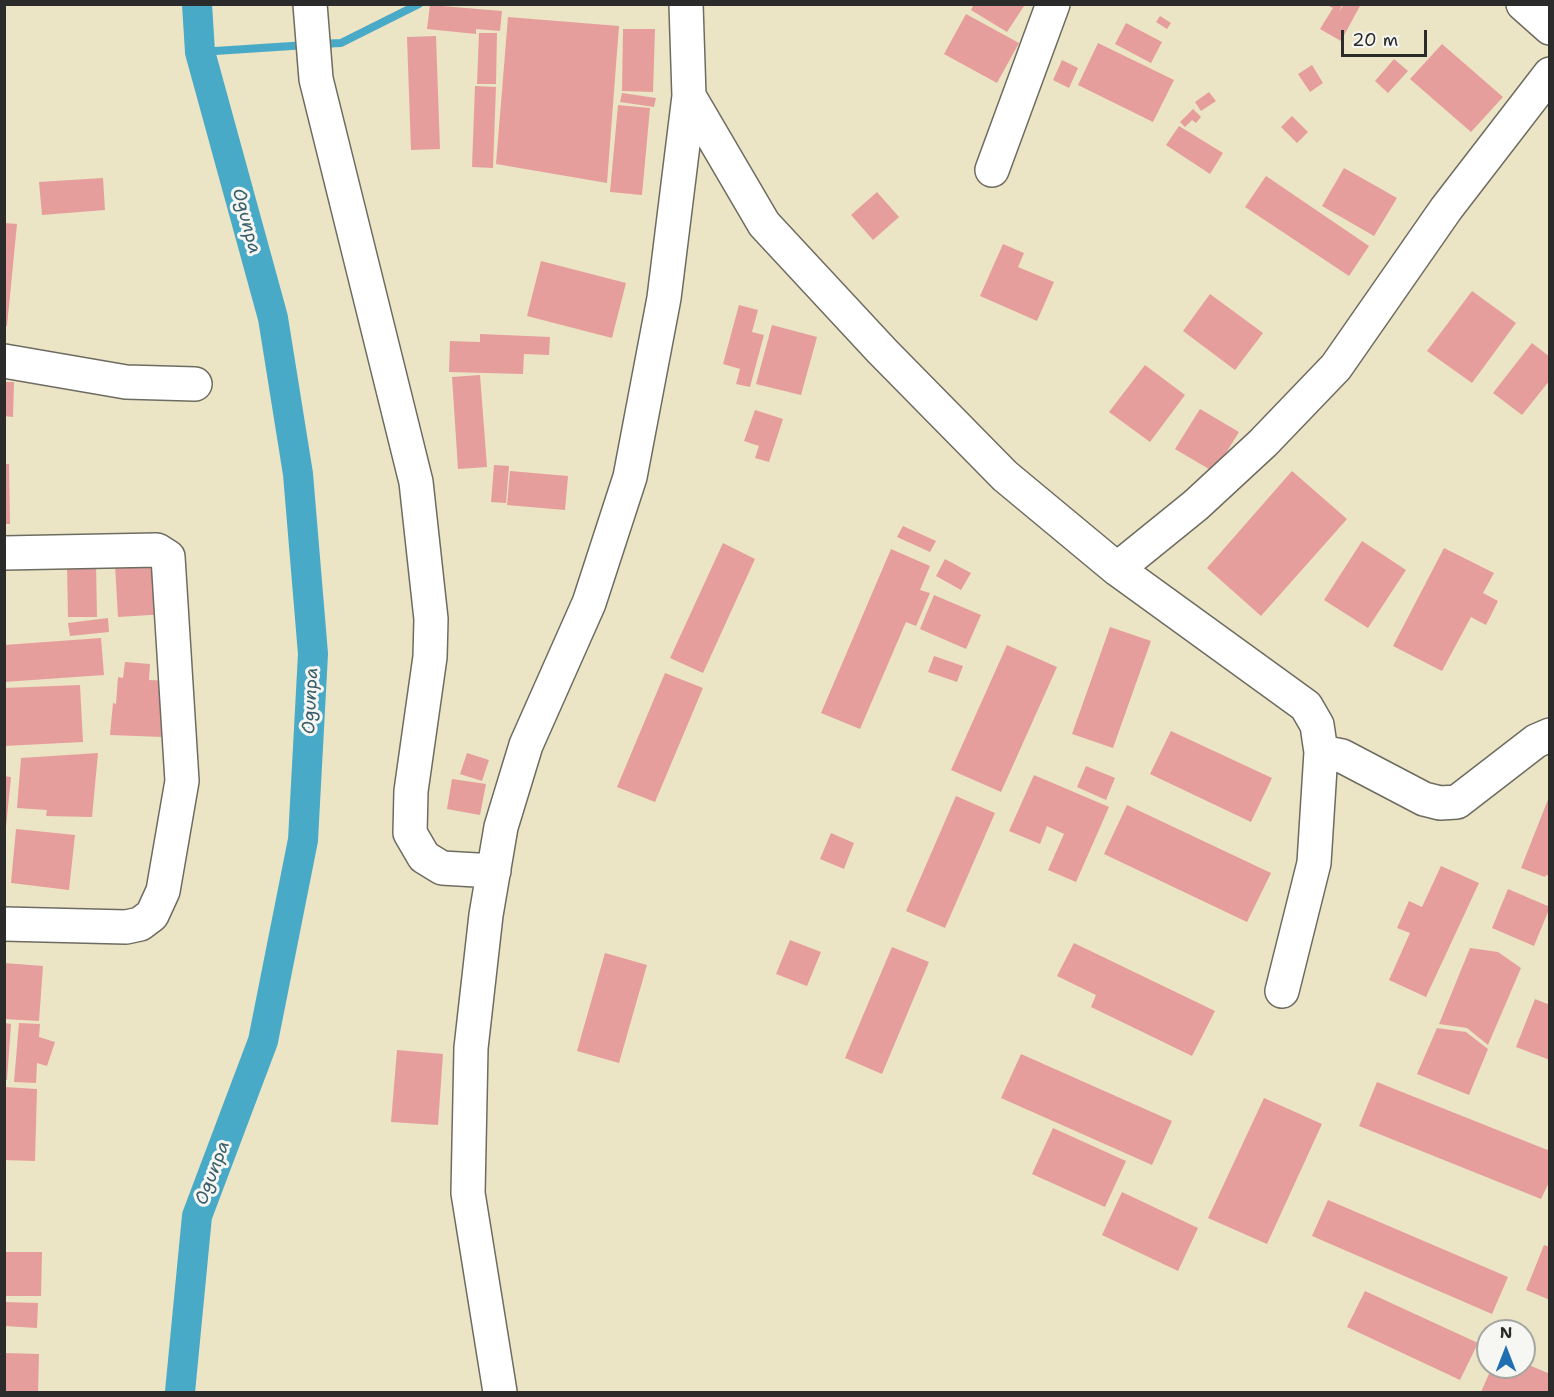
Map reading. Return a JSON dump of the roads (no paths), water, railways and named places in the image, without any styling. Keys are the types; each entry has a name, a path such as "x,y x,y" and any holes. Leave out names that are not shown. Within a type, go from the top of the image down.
{"street":[{"path":"310,4 316,79 416,482 431,619 430,657 411,790 410,833 424,857 442,868 494,871"},
{"path":"501,1392 468,1193 471,1048 494,871 501,827 526,745 589,603 630,477 664,298 689,96 686,4"},
{"path":"992,170 1053,4"},
{"path":"1523,4 1550,28"},
{"path":"1117,569 1221,482 1336,367 1446,209 1550,75"},
{"path":"689,96 764,224 882,351 1005,476 1117,569 1306,706 1317,725 1321,752 1314,863 1282,992"},
{"path":"4,361 126,382 195,384"},
{"path":"4,553 157,550 168,557 182,781 163,891 152,915 140,924 126,927 4,924"},
{"path":"1321,752 1342,756 1424,799 1440,803 1457,802 1536,741 1550,735"}],"waterway":[{"name":"Ogunpa","path":"180,1392 197,1216 263,1041 303,840 313,654 298,474 273,318 200,52 197,4"},
{"path":"320,44 341,43 419,4"},
{"path":"200,52 307,45"}]}
